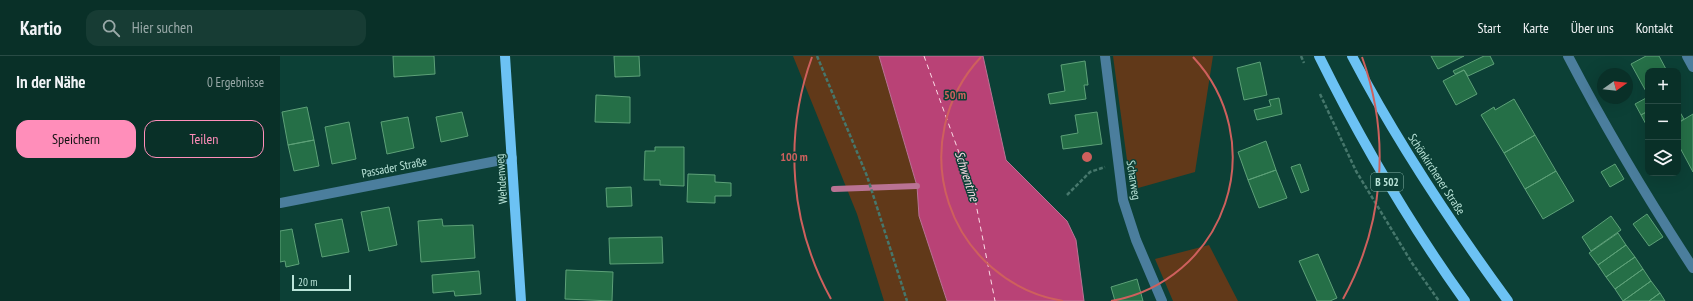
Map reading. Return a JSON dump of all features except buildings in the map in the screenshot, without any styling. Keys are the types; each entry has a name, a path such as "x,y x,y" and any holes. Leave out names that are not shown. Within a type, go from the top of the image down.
{"main road":[{"name":"Wehdenweg","path":"505,56 521,301"},
{"name":"B 502","path":"1319,56 1393,192 1441,267 1465,301"},
{"name":"Schönkirchener Straße","path":"1352,56 1410,158 1508,301"}],"street":[{"name":"Scharweg","path":"1104,56 1123,200 1136,240 1162,301"},
{"path":"1568,56 1606,126 1662,221 1693,268"},
{"path":"1687,56 1693,67"},
{"name":"Passader Straße","path":"280,203 512,158"}],"path":[{"path":"817,56 867,176 907,301"},
{"path":"1301,56 1307,68"},
{"path":"1319,93 1356,171 1412,263 1439,301"},
{"path":"1067,195 1090,172 1118,162"}],"shaded area":[{"path":"793,56 879,56 917,186 919,216 947,301 884,301 857,214"},
{"path":"1113,56 1213,56 1195,172 1131,190"},
{"path":"1209,245 1238,301 1173,301 1155,259"}],"water":[{"name":"Schwentine","path":"879,56 983,56 1006,160 1067,221 1076,240 1084,301 947,301 919,216 917,186"}],"waterway":[{"path":"834,189 917,186"}],"ferry route":[{"path":"924,56 974,194 995,301"}]}
